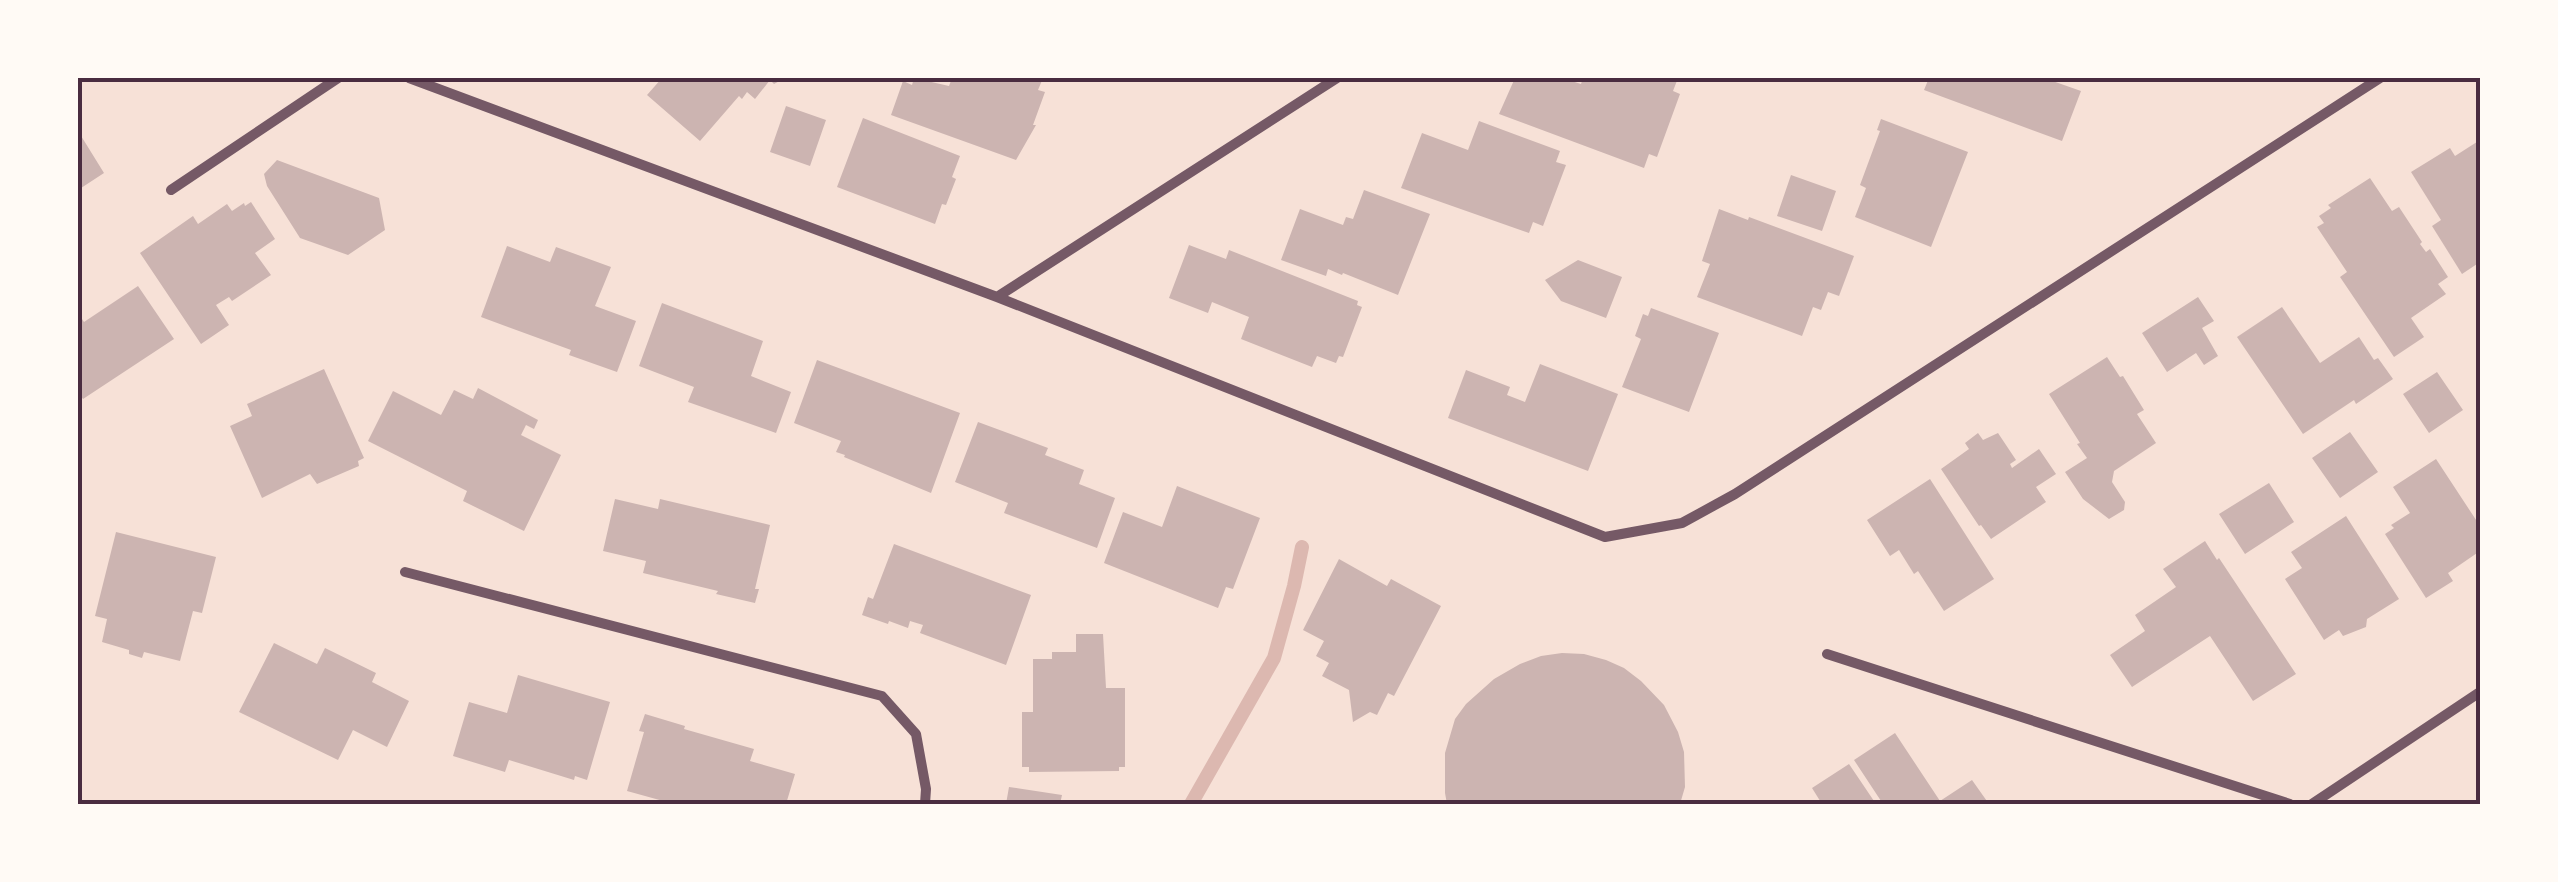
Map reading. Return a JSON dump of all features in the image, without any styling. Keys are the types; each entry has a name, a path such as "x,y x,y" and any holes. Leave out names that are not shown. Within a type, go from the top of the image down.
{"street":[{"path":"172,190 338,78"},
{"path":"408,78 997,298 1606,537 1682,523 1735,494 2380,78"},
{"path":"997,298 1337,78"},
{"path":"405,572 882,696 916,734 926,789 924,804"},
{"path":"1827,654 2290,804"},
{"path":"2312,804 2480,692"}],"building":[{"path":"662,78 785,78 774,84 770,80 755,99 747,92 742,99 739,96 700,141 647,95"},
{"path":"914,78 949,86 952,78 1043,78 1038,90 1045,92 1036,125 1016,160 891,115 903,81 912,85"},
{"path":"1515,78 1562,78 1581,84 1583,78 1678,78 1673,91 1680,94 1657,157 1649,154 1644,168 1499,114"},
{"path":"1929,78 2044,78 2081,91 2062,141 1924,90"},
{"path":"786,106 826,120 810,166 770,152"},
{"path":"863,118 960,156 952,177 956,179 935,224 837,187"},
{"path":"1881,119 1968,152 1931,247 1855,217 1866,188 1860,185"},
{"path":"1479,121 1560,151 1556,162 1566,165 1543,226 1533,222 1529,233 1401,188 1422,133 1468,150"},
{"path":"78,131 104,173 78,190"},
{"path":"2480,140 2480,262 2462,274 2432,226 2441,220 2411,172 2450,148 2455,156"},
{"path":"277,160 379,198 385,230 348,255 300,238 267,186 264,174"},
{"path":"1791,175 1836,191 1822,231 1777,216"},
{"path":"2370,178 2392,211 2399,207 2420,244 2426,252 2430,249 2448,277 2438,284 2446,294 2411,318 2424,337 2394,357 2340,277 2347,272 2317,227 2324,223 2319,216 2331,208 2328,205"},
{"path":"1364,190 1430,214 1398,295 1343,273 1328,269 1326,276 1281,260 1300,209 1343,225 1346,217 1353,219"},
{"path":"251,202 275,239 255,253 271,275 232,301 229,297 216,305 229,325 201,344 140,253 193,216 198,224 227,204 232,211"},
{"path":"1719,209 1854,256 1839,296 1828,292 1821,310 1813,307 1802,336 1697,297 1710,264 1702,261"},
{"path":"1189,245 1226,259 1229,250 1358,301 1357,305 1362,307 1343,357 1339,356 1336,363 1317,356 1312,367 1241,339 1249,317 1212,302 1208,313 1169,298"},
{"path":"507,246 550,262 556,247 611,267 595,306 636,321 617,372 569,355 571,350 481,317"},
{"path":"1578,260 1622,277 1606,318 1561,301 1545,280"},
{"path":"138,286 174,339 83,399 78,392 78,317 84,322"},
{"path":"2198,297 2214,321 2202,328 2218,356 2204,365 2196,353 2167,372 2142,333"},
{"path":"662,303 763,341 751,376 791,392 776,433 688,402 694,387 639,366"},
{"path":"2282,307 2320,363 2359,337 2393,379 2303,434 2237,337"},
{"path":"1651,308 1719,333 1689,412 1622,387 1641,339 1635,336 1643,314 1648,316"},
{"path":"2107,357 2144,410 2137,414 2156,443 2114,471 2112,482 2125,502 2124,510 2109,519 2083,499 2065,472 2087,458 2049,394"},
{"path":"817,360 960,413 931,493 844,457 836,452 841,441 794,423"},
{"path":"1540,364 1618,394 1588,471 1448,418 1466,370 1510,387 1507,395 1525,402"},
{"path":"324,369 364,458 358,461 359,466 317,484 310,474 262,498 230,426 252,416 247,404"},
{"path":"2437,372 2463,410 2429,433 2403,394"},
{"path":"478,388 538,420 534,429 526,425 521,435 561,455 524,531 463,501 467,491 368,441 393,391 441,415 454,390 473,399"},
{"path":"978,422 1048,448 1045,455 1084,470 1079,484 1115,498 1097,548 1004,513 1008,503 955,482"},
{"path":"2350,432 2378,472 2340,498 2312,458"},
{"path":"1978,433 1983,440 1998,433 2016,460 2010,464 2012,468 2039,449 2056,474 2036,487 2046,502 1991,539 1941,469 1969,449 1965,443"},
{"path":"2436,459 2480,526 2480,551 2448,573 2453,581 2426,598 2385,534 2394,528 2391,525 2410,513 2393,487"},
{"path":"1930,479 1994,579 1944,611 1918,571 1914,574 1899,550 1890,556 1867,520"},
{"path":"2269,483 2294,522 2245,554 2219,514"},
{"path":"1177,486 1260,518 1233,589 1226,587 1218,608 1104,563 1123,512 1162,527"},
{"path":"615,499 658,509 660,499 770,525 755,603 643,573 646,561 603,551"},
{"path":"2346,516 2399,599 2367,619 2366,627 2343,636 2339,630 2324,640 2285,579 2302,568 2291,552"},
{"path":"116,532 216,557 202,613 193,611 180,661 144,652 142,658 102,642 107,619 95,616"},
{"path":"2205,541 2296,674 2253,701 2210,636 2132,687 2110,655 2145,631 2135,615 2176,587 2163,569"},
{"path":"894,544 1031,595 1006,665 920,633 923,625 910,621 908,628 862,615 868,597 873,599"},
{"path":"1339,559 1387,586 1391,579 1441,606 1394,696 1388,693 1377,715 1370,712 1353,722 1349,690 1322,676 1329,663 1316,656 1324,641 1303,630"},
{"path":"1076,634 1103,634 1106,688 1125,688 1125,767 1119,767 1119,771 1029,772 1029,767 1022,767 1022,712 1033,712 1033,659 1052,659 1052,652 1076,652"},
{"path":"274,643 317,664 325,648 376,673 372,682 409,701 387,747 353,730 338,760 239,712"},
{"path":"1562,653 1584,654 1624,668 1664,705 1684,752 1685,787 1680,804 1447,804 1445,753 1455,719 1466,704 1494,679 1520,664"},
{"path":"518,675 610,702 587,780 575,776 574,780 509,760 505,772 453,756 469,702 507,713"},
{"path":"645,714 754,749 750,761 795,774 786,804 674,804 627,791 644,732 639,731"},
{"path":"1895,733 1940,801 1972,780 1989,804 1883,804 1854,760"},
{"path":"1849,764 1876,804 1822,804 1812,788"},
{"path":"1009,787 1062,795 1060,804 1006,804"}],"waterway":[{"path":"1191,804 1274,658 1302,547"}]}
